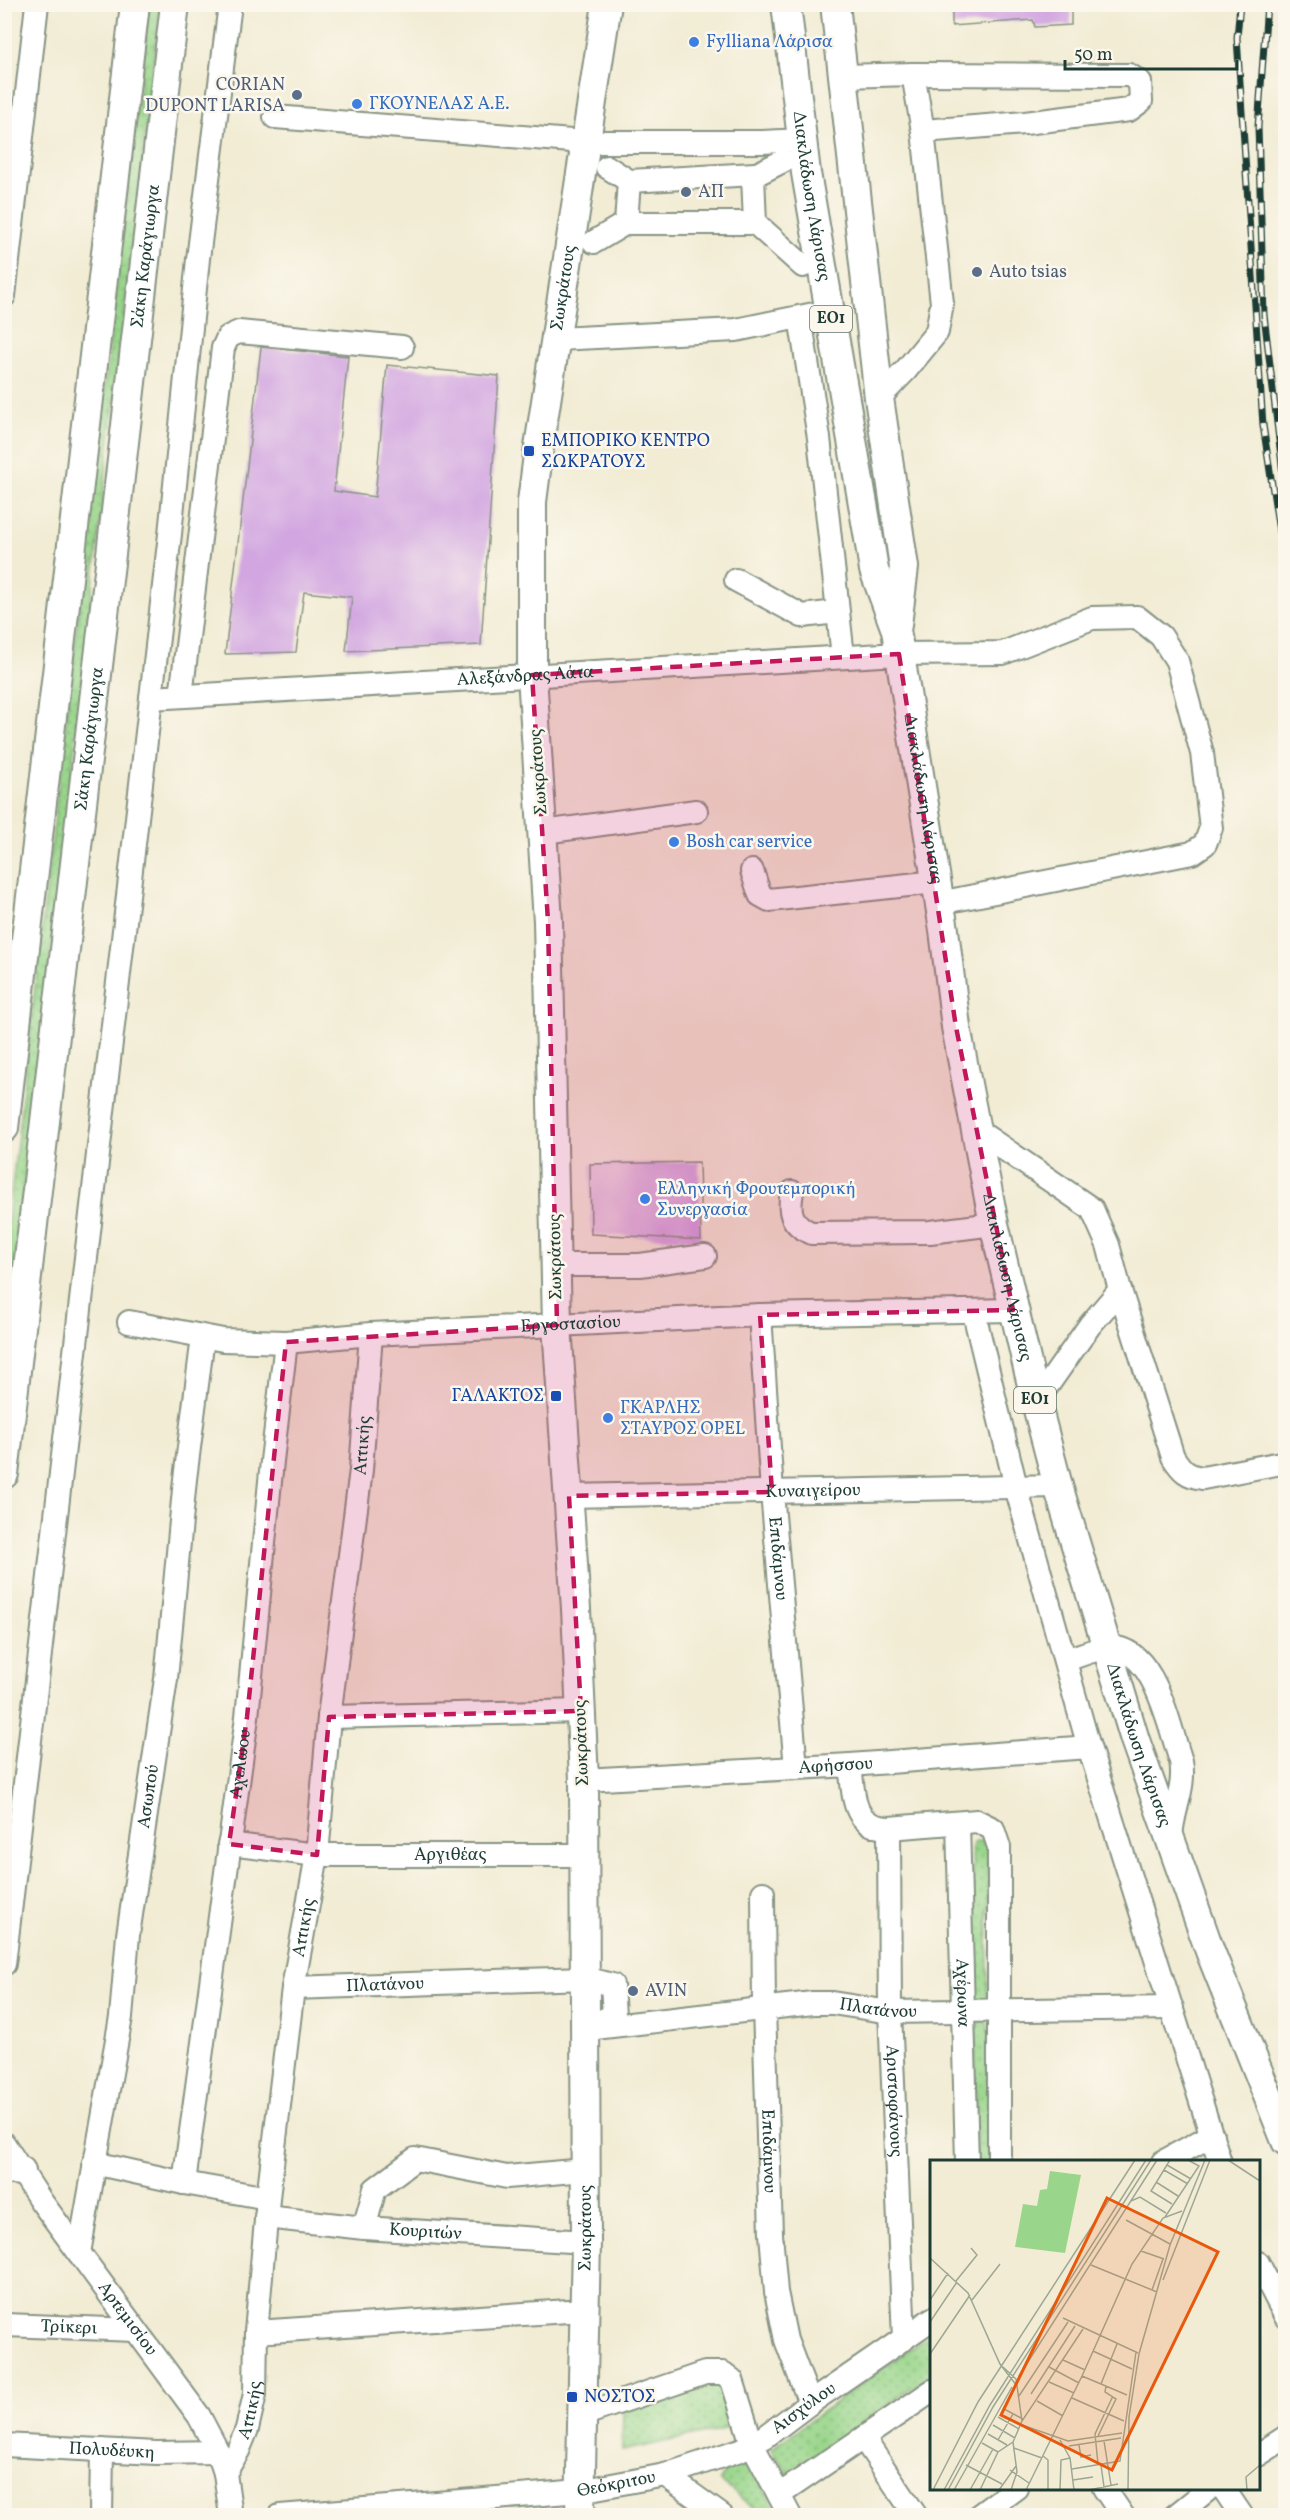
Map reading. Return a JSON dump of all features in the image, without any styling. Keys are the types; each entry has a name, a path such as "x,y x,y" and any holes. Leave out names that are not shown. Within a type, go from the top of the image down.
{"main road":[{"path":"4,1128 135,4"},
{"name":"Σάκη Καράγιωργα","path":"4,1474 175,4"},
{"name":"Σωκράτους","path":"580,2503 586,2242 585,2170 594,2025 585,1978 584,1780 569,1496 557,1325 548,921 532,675 532,502 584,142 607,4"},
{"name":"Διακλάδωση Λάρισας","path":"786,4 802,140 874,570 897,642 938,893 956,1027 994,1224 1014,1310 1058,1486 1105,1648 1171,1846 1218,1974 1286,2141"},
{"name":"Διακλάδωση Λάρισας","path":"834,7 879,398 904,567 897,642"}],"street":[{"path":"4,296 38,4"},
{"path":"4,1964 151,698 198,259 230,4"},
{"path":"879,398 937,332 942,303 923,131 913,74"},
{"path":"843,76 1129,75 1140,82 1141,101 1129,110 1025,123 923,131"},
{"path":"275,117 584,142 802,140"},
{"path":"606,167 629,180 756,174 783,161"},
{"path":"755,223 753,176 756,174"},
{"path":"626,223 629,180"},
{"path":"594,242 626,223 755,223 803,266"},
{"path":"557,339 736,330 830,310"},
{"path":"800,317 819,438 843,657"},
{"path":"181,696 223,348 228,337 239,332 402,347"},
{"path":"736,580 802,616 837,612"},
{"name":"Αλεξάνδρας Λάτα","path":"151,698 843,657 897,642 1003,653 1092,618 1137,617 1161,636 1177,661 1202,753 1211,828 1205,844 1192,853 938,893 769,900 760,895 752,871"},
{"path":"544,832 696,811"},
{"path":"975,1129 1092,1209 1108,1245 1173,1457 1182,1471 1190,1476 1203,1478 1286,1462"},
{"path":"792,1192 789,1208 793,1218 801,1228 811,1233 930,1232 994,1224"},
{"path":"556,1265 640,1264 705,1256"},
{"path":"1036,1402 1090,1326 1120,1290"},
{"name":"Εργοστασίου","path":"129,1322 223,1341 286,1342 371,1334 760,1315 974,1313 1014,1310"},
{"path":"974,1313 1016,1486 1089,1747 1219,2160"},
{"name":"Επιδάμνου","path":"760,1315 795,1768"},
{"name":"Αττικής","path":"225,2473 247,2429 255,2394 256,2332 267,2208 293,1988 317,1855 329,1717 361,1470 371,1334"},
{"name":"Ασωπού","path":"78,2253 121,2016 128,1935 166,1679 186,1479 204,1337"},
{"name":"Αχελώου","path":"184,2183 247,1717 286,1342"},
{"name":"Κυναιγείρου","path":"569,1496 1058,1486"},
{"path":"1065,1660 1105,1648 1121,1649 1131,1653 1146,1669 1157,1691 1184,1776 1171,1820 1171,1846"},
{"path":"329,1717 581,1712"},
{"name":"Αφήσσου","path":"584,1780 850,1765 1089,1747"},
{"path":"850,1765 855,1806 870,1824 879,1828 889,1828 958,1823"},
{"name":"Αχέρωνα","path":"967,2160 958,1823 977,1821 993,1829 999,1847 999,2160"},
{"name":"Αριστοφάνους","path":"889,1828 890,2012 904,2339"},
{"name":"Αργιθέας","path":"229,1844 317,1855 583,1855"},
{"name":"Επιδάμνου","path":"763,1893 771,2234 776,2292 786,2340 810,2403"},
{"name":"Πλατάνου","path":"293,1988 585,1978"},
{"name":"Πλατάνου","path":"594,2025 713,2015 764,2007 832,2003 890,2012 1172,2008"},
{"path":"1167,2160 1212,2136"},
{"name":"Αρτεμισίου","path":"4,2144 10,2167 78,2253 199,2416 218,2452 225,2473"},
{"path":"364,2228 375,2189 415,2159 507,2177 585,2170"},
{"name":"Κουριτών","path":"94,2163 184,2183 267,2208 364,2228 586,2242"},
{"path":"1260,2267 1286,2316"},
{"path":"256,2332 583,2310"},
{"name":"Αισχύλου","path":"665,2475 752,2445 930,2320"},
{"name":"Τρίκερι","path":"5,2325 135,2330"},
{"path":"582,2415 705,2373 723,2373 732,2380 752,2445 790,2516"},
{"path":"779,2495 930,2392"},
{"path":"1260,2454 1286,2437"},
{"path":"864,2439 916,2516"},
{"name":"Πολυδέυκη","path":"4,2445 193,2454 218,2452"},
{"path":"101,2516 102,2450"},
{"path":"225,2473 231,2516"},
{"path":"665,2475 722,2516"},
{"name":"Θεόκριτου","path":"280,2516 580,2503 665,2475"},
{"path":"978,2516 1013,2490"},
{"path":"1105,2490 1123,2516"},
{"path":"1175,2516 1208,2490"},
{"path":"1224,2490 1242,2516"}],"highlighted area":[{"path":"899,654 956,1027 1013,1310 760,1315 772,1492 569,1496 581,1711 329,1717 317,1855 229,1844 247,1717 286,1342 557,1325 548,921 532,675"}],"green space":[{"path":"149,5 160,5 5,1349 5,1246"},
{"path":"982,1840 988,1847 988,1995 987,2000 977,2000 975,1996 972,1848 973,1843"},
{"path":"975,2021 987,2021 990,2160 976,2160"},
{"path":"930,2335 930,2375 789,2475 771,2449"},
{"path":"705,2381 723,2384 739,2426 622,2451 623,2410"},
{"path":"743,2462 751,2466 779,2515 762,2515 720,2481 724,2472"}],"building":[{"path":"952,4 1071,4 1071,25 1035,27 1033,20 952,26"},
{"path":"261,347 348,356 334,491 375,497 387,365 499,376 481,645 346,651 352,597 304,592 296,652 225,654"},
{"name":"Ελληνική Φρουτεμπορική Συνεργασία","path":"699,1162 701,1240 591,1234 590,1164"}],"railway":[{"path":"1240,4 1237,38 1263,425 1286,577"},
{"path":"1267,4 1258,127 1264,315 1286,498"}],"place":[{"name":"Fylliana Λάρισα","path":"694,42"},
{"name":"CORIAN DUPONT LARISA","path":"297,95"},
{"name":"ΓΚΟΥΝΕΛΑΣ Α.Ε.","path":"357,104"},
{"name":"ΑΠ","path":"686,192"},
{"name":"Auto tsias","path":"977,272"},
{"name":"ΕΜΠΟΡΙΚΟ ΚΕΝΤΡΟ ΣΩΚΡΑΤΟΥΣ","path":"529,451"},
{"name":"Bosh car service","path":"674,842"},
{"name":"Ελληνική Φρουτεμπορική Συνεργασία","path":"645,1199"},
{"name":"ΓΑΛΑΚΤΟΣ","path":"556,1396"},
{"name":"ΓΚΑΡΛΗΣ ΣΤΑΥΡΟΣ OPEL","path":"608,1418"},
{"name":"AVIN","path":"633,1991"},
{"name":"ΝΟΣΤΟΣ","path":"572,2397"}]}
